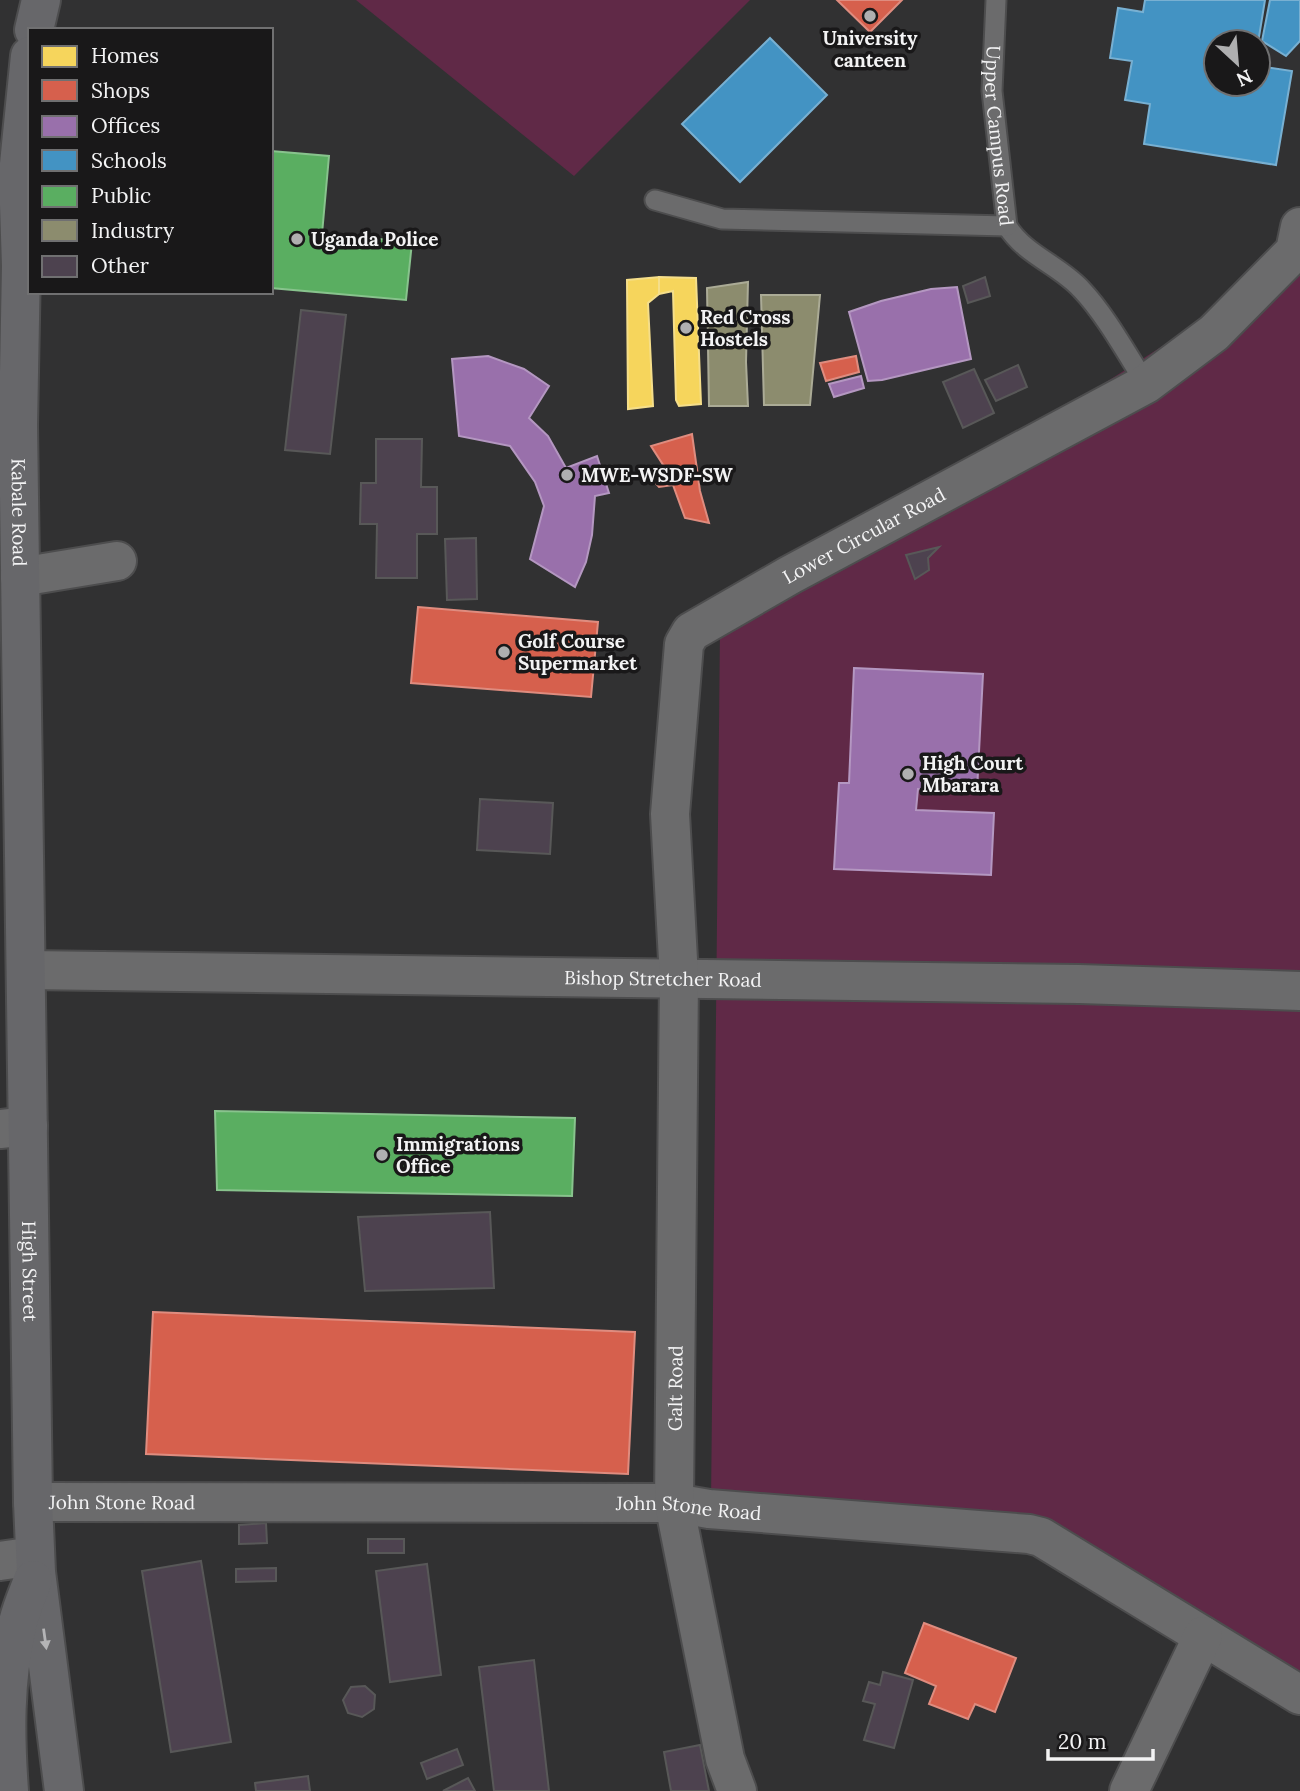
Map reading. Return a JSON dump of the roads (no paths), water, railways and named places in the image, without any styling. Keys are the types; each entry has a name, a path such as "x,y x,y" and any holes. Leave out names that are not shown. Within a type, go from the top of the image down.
{"main road":[{"path":"34,28 41,0"},
{"name":"Kabale Road","path":"26,970 18,425 21,266 9,173 28,67"},
{"name":"High Street","path":"9,1791 5,1705 33,1502 14,1128 26,970"},
{"name":"High Street","path":"24,1563 64,1791"}],"street":[{"name":"Lower Circular Road","path":"679,978 670,814 684,644 691,632 790,575 1146,384 1214,333 1298,242"},
{"path":"20,577 117,561"},
{"name":"Bishop Stretcher Road","path":"26,970 1079,984 1300,990"},
{"name":"Galt Road","path":"679,978 674,1503 725,1759 737,1791"},
{"name":"John Stone Road","path":"33,1502 674,1503 709,1509 1029,1534 1041,1537 1300,1695"},
{"path":"1129,1791 1203,1636"}],"lane":[{"name":"Upper Campus Road","path":"996,0 992,92 1007,226 1015,238 1082,290 1146,384"},
{"path":"655,200 722,219 1007,226"}],"place":[{"name":"University canteen","path":"870,16"},
{"name":"Uganda Police","path":"297,239"},
{"name":"Red Cross Hostels","path":"686,328"},
{"name":"MWE-WSDF-SW","path":"567,475"},
{"name":"Golf Course Supermarket","path":"504,652"},
{"name":"High Court Mbarara","path":"908,774"},
{"name":"Immigrations Office","path":"382,1155"}]}
